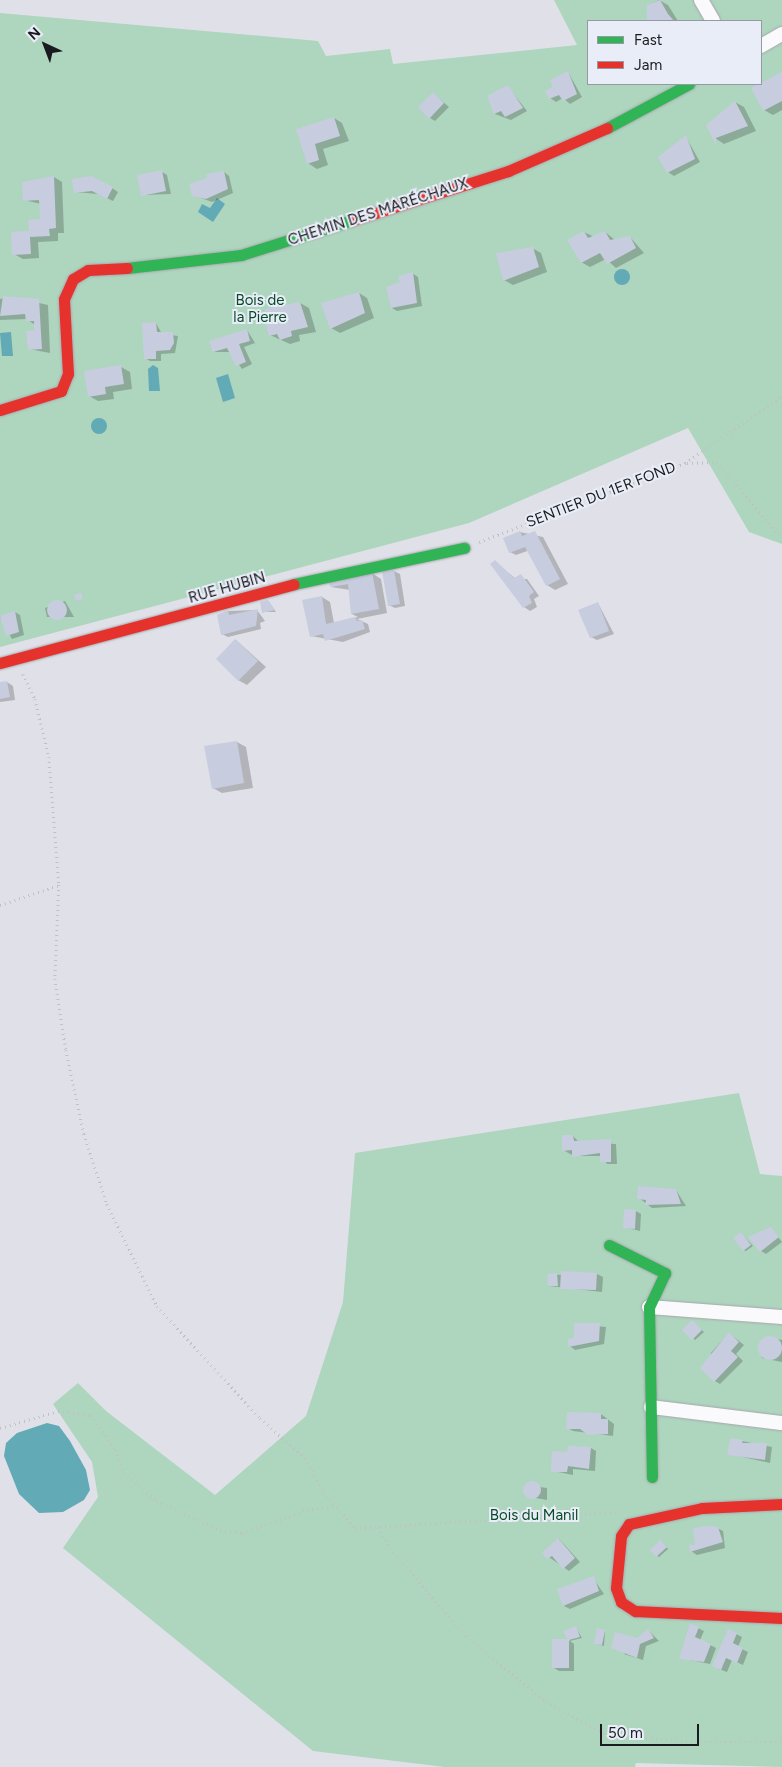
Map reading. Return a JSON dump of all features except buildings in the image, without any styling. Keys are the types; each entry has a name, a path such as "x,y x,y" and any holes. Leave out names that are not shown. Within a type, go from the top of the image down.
{"street":[{"path":"702,0 712,20"},
{"path":"762,45 782,34"},
{"name":"CHEMIN DES MARÉCHAUX","path":"0,410 61,390 68,374 64,299 73,279 88,270 183,266 241,255 508,171 595,134 687,85"},
{"name":"RUE HUBIN","path":"0,663 318,578 464,548"},
{"path":"609,1245 664,1273 649,1306 652,1476"},
{"path":"649,1306 782,1317"},
{"path":"651,1406 782,1423"},
{"path":"782,1504 702,1508 646,1518 626,1526 617,1562 617,1596 635,1611 782,1618"}],"path":[{"name":"SENTIER DU 1ER FOND","path":"464,548 685,463 782,396"},
{"path":"685,463 717,462 782,538"},
{"path":"15,659 35,699 49,756 59,885 54,979 84,1134 107,1204 157,1306 255,1413 305,1458 334,1506 355,1528 623,1511"},
{"path":"0,904 59,885"},
{"path":"0,1428 58,1411 91,1415 116,1450 124,1473 157,1501 220,1530 242,1534 307,1510 334,1506"},
{"path":"378,1527 390,1548 466,1636 554,1707 606,1734 695,1742 782,1742"}],"green space":[{"name":"Bois de la Pierre","path":"554,0 782,0 782,544 749,532 688,428 469,523 0,647 0,13 318,41 326,56 390,49 393,64 577,45"},
{"name":"Bois du Manil","path":"739,1093 760,1174 782,1176 782,1767 636,1763 635,1767 445,1767 313,1751 63,1548 98,1497 92,1462 53,1404 78,1383 106,1411 215,1495 306,1416 343,1302 355,1153"}],"water":[{"path":"217,198 225,204 213,222 198,212 202,204 210,208"},
{"path":"622,269 630,277 622,285 614,277"},
{"path":"11,332 13,356 2,356 0,333"},
{"path":"153,365 158,368 160,391 149,391 148,369"},
{"path":"228,374 235,398 223,402 216,378"},
{"path":"99,418 105,420 107,426 105,432 99,434 93,432 91,426 93,420"},
{"path":"47,1423 59,1426 70,1441 86,1470 90,1490 84,1500 63,1512 39,1513 19,1494 4,1456 6,1443 17,1433"}],"traffic: fast":[{"path":"607,128 687,85"},
{"path":"127,268 241,255 353,220"},
{"path":"294,584 464,548"},
{"path":"609,1245 665,1273 649,1307 652,1477"}],"traffic: jam":[{"path":"353,220 508,171 607,128"},
{"path":"0,410 61,391 68,374 64,299 73,279 88,270 127,268"},
{"path":"0,663 294,584"},
{"path":"782,1504 702,1508 629,1524 621,1536 616,1588 621,1602 635,1611 782,1618"}]}
